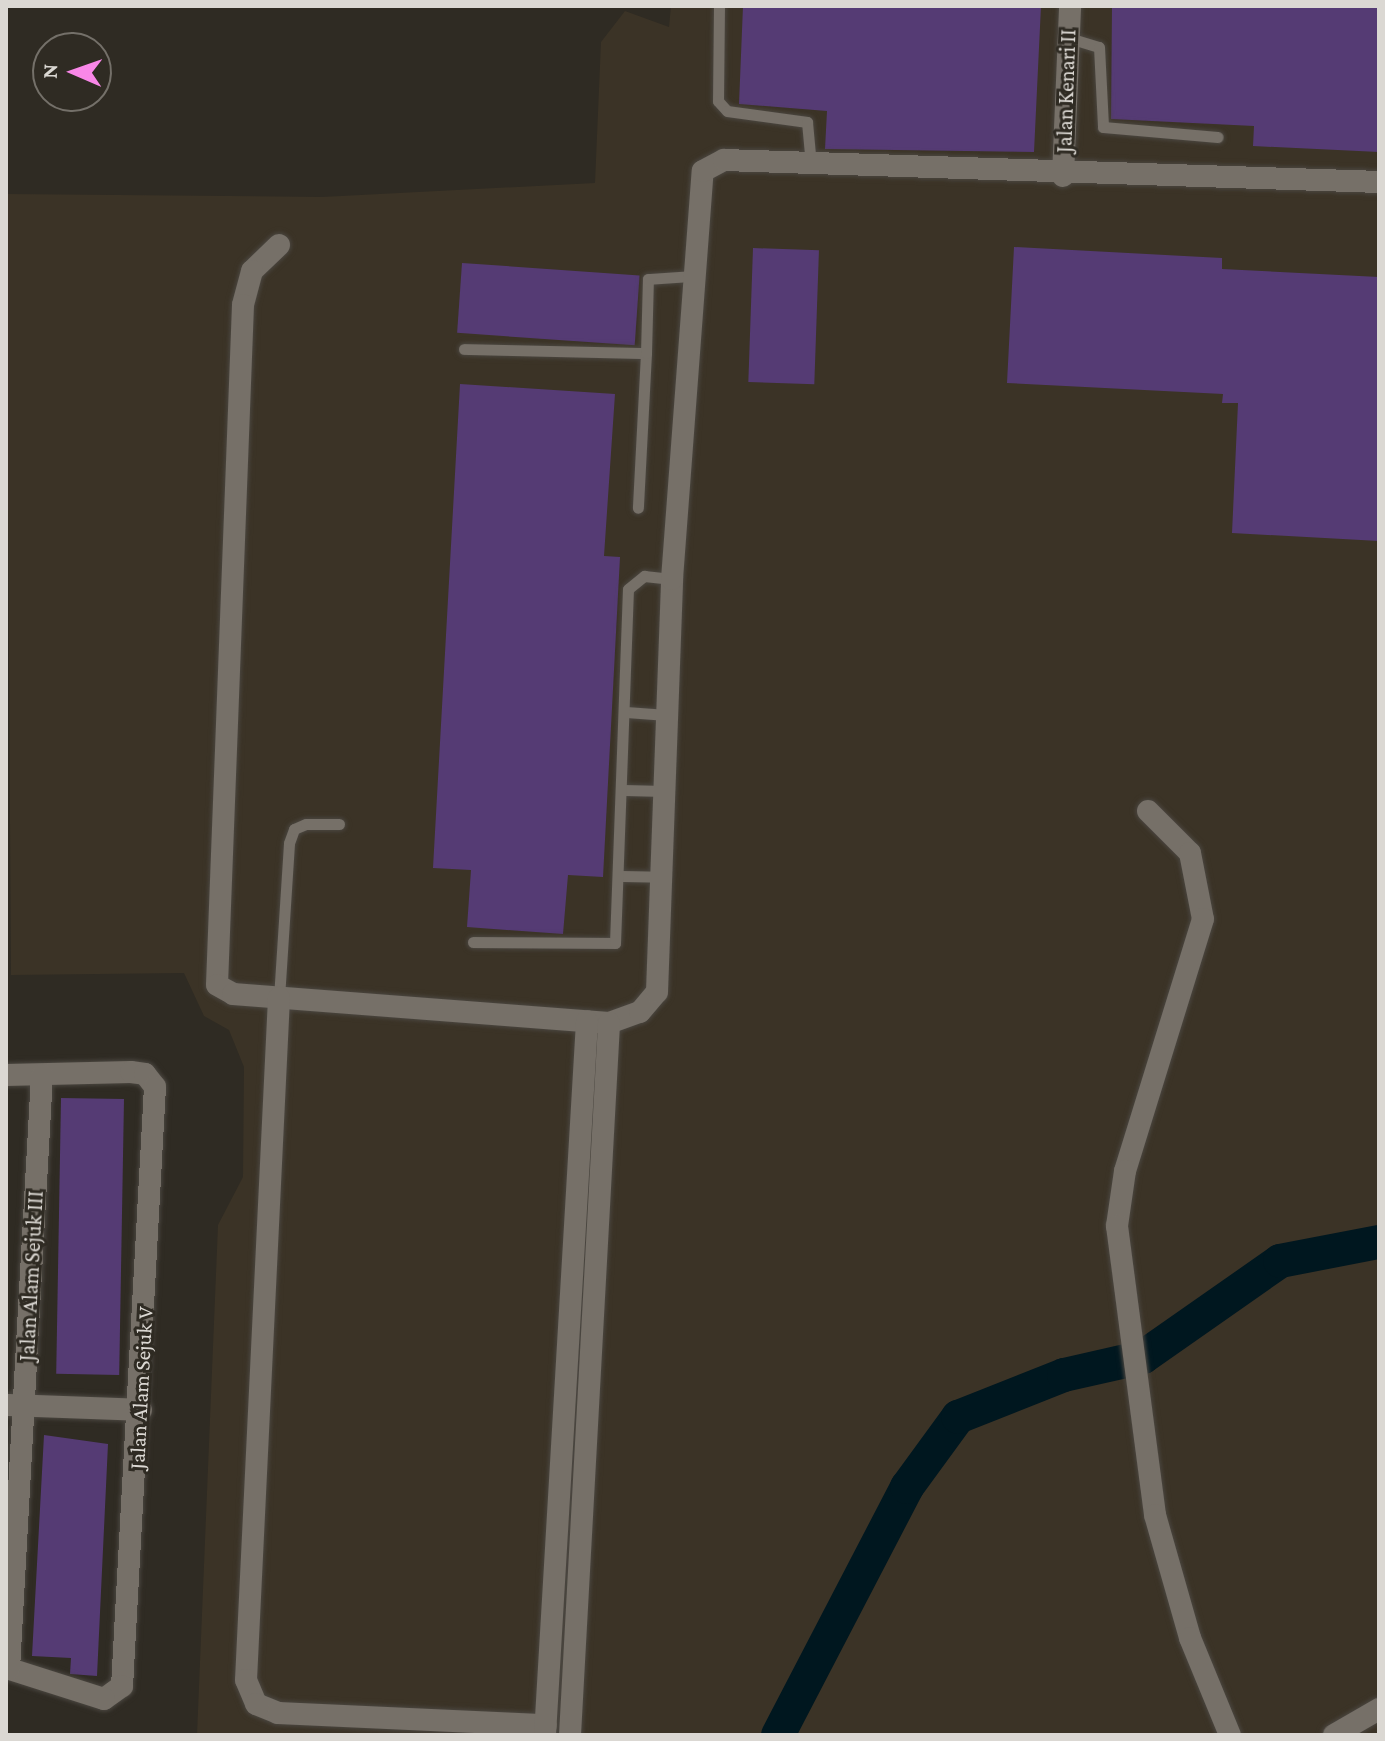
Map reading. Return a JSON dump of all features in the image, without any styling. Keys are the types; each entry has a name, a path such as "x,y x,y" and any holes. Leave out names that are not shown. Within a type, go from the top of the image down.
{"street":[{"name":"Jalan Kenari II","path":"1063,176 1070,6"},
{"path":"279,245 252,271 243,305 214,967 217,985 233,994 598,1022 640,1012 657,992 672,579 692,276 703,171 724,160 1063,176 1379,182"},
{"path":"1148,811 1190,853 1203,919 1125,1171 1117,1226 1137,1385 1170,1573 1230,1735"},
{"path":"279,998 246,1680 256,1704 278,1713 546,1730 598,1022"},
{"path":"570,1735 598,1022"},
{"name":"Jalan Alam Sejuk V","path":"8,1668 104,1699 117,1696 141,1410 153,1079 131,1072 42,1075"},
{"path":"6,1075 42,1075"},
{"name":"Jalan Alam Sejuk III","path":"8,1668 15,1405 42,1075"},
{"path":"15,1405 141,1410"},
{"path":"1334,1735 1379,1709"}],"lane":[{"path":"719,6 718,101 727,111 807,122 811,165"},
{"path":"1069,38 1099,47 1103,127 1218,137"},
{"path":"638,508 648,279 692,276"},
{"path":"464,349 646,353"},
{"path":"473,942 615,943 622,876 628,589 644,576 672,579"},
{"path":"626,712 667,715"},
{"path":"624,790 664,791"},
{"path":"279,998 289,843 294,829 306,824 339,824"},
{"path":"622,876 661,877"}],"shaded area":[{"path":"671,6 1379,6 1379,1735 197,1735 218,1225 243,1177 244,1067 229,1030 204,1016 184,973 11,975 6,194 322,197 595,183 601,42 625,11 669,27"}],"building":[{"path":"743,6 1041,6 1034,152 825,149 827,111 739,104"},
{"path":"1112,6 1379,6 1379,152 1253,146 1254,126 1111,119"},
{"path":"1014,247 1222,258 1222,269 1379,277 1379,541 1232,533 1238,403 1222,403 1223,394 1007,383"},
{"path":"753,248 819,250 814,384 748,382"},
{"path":"462,263 640,275 635,345 457,333"},
{"path":"460,384 615,394 604,556 620,557 603,877 568,875 563,934 467,927 471,870 433,868"},
{"path":"61,1098 124,1099 119,1375 56,1374"},
{"path":"44,1435 108,1444 97,1676 70,1674 71,1658 32,1656"}],"waterway":[{"path":"778,1735 907,1487 958,1417 1064,1375 1143,1357 1280,1261 1379,1242"}]}
